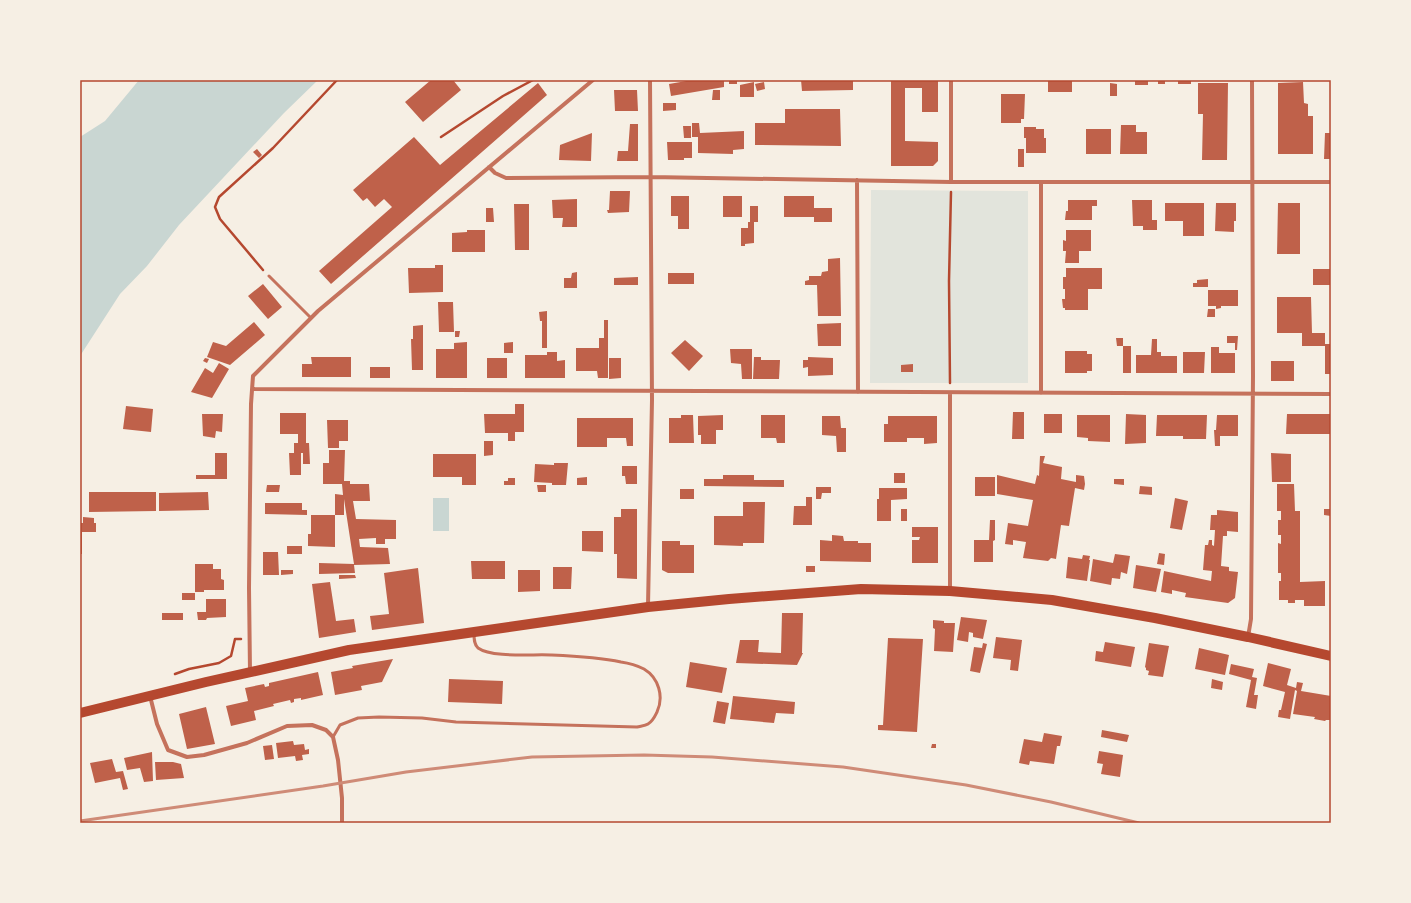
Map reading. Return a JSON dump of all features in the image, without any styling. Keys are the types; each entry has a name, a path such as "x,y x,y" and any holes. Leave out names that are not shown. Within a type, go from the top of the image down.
{"main road":[{"path":"80,713 349,650 648,607 736,598 861,589 950,591 1052,600 1155,618 1331,656"}],"street":[{"path":"250,672 249,542 253,376 311,318 593,80"},
{"path":"648,607 652,391 650,80"},
{"path":"951,80 951,182"},
{"path":"1248,637 1251,619 1252,80"},
{"path":"489,168 495,173 506,178 650,177 951,182 1331,182"},
{"path":"857,180 858,392"},
{"path":"1041,182 1041,393"},
{"path":"252,389 1331,394"},
{"path":"950,393 950,591"},
{"path":"150,696 157,724 168,750 187,757 204,755 247,743 287,726 312,725 326,730 333,736 338,760 342,798 342,823"}],"lane":[{"path":"268,276 311,318"},
{"path":"333,736 340,725 358,718 422,718 456,722 637,727 648,724 655,717 660,705 661,694 655,680 644,670 621,662 583,657 486,652 478,648 475,644 474,633"}],"path":[{"path":"268,276 220,219 215,207 219,197 273,148 337,80"},
{"path":"441,137 503,96 533,80"},
{"path":"950,393 949,281 951,182"},
{"path":"169,677 189,669 219,663 232,656 235,639 249,639"}],"shaded area":[{"path":"139,80 318,80 284,113 179,225 147,266 120,294 80,356 80,137 105,121"},
{"path":"871,190 1028,191 1028,383 870,383"},
{"path":"433,498 449,498 449,531 433,531"}],"building":[{"path":"431,80 453,80 461,90 423,122 405,102"},
{"path":"692,80 724,80 724,87 671,96 669,84"},
{"path":"729,80 737,80 737,84 729,84"},
{"path":"801,80 853,80 853,90 802,91"},
{"path":"891,80 938,80 938,112 922,112 922,88 905,88 905,141 938,142 938,161 933,166 891,166"},
{"path":"1048,80 1072,80 1072,92 1048,92"},
{"path":"1135,80 1148,80 1148,85 1135,85"},
{"path":"1158,80 1165,80 1165,84 1158,84"},
{"path":"1178,80 1191,80 1191,84 1178,84"},
{"path":"754,82 754,97 740,97 740,85"},
{"path":"764,82 765,89 757,91 755,84"},
{"path":"1303,82 1304,103 1308,104 1308,116 1313,116 1313,154 1278,154 1278,83"},
{"path":"538,83 547,95 331,284 319,271 392,207 384,199 375,207 367,198 363,201 353,190 414,137 440,165"},
{"path":"1110,83 1117,84 1117,96 1110,96"},
{"path":"1198,83 1228,83 1227,160 1202,160 1203,114 1198,114"},
{"path":"614,90 637,90 638,111 615,111"},
{"path":"713,90 720,90 720,100 712,100"},
{"path":"1001,94 1025,94 1024,119 1021,119 1021,123 1001,123"},
{"path":"663,103 676,103 676,110 663,111"},
{"path":"785,109 840,109 841,146 755,145 755,123 785,123"},
{"path":"692,123 699,123 700,133 744,131 744,149 733,150 733,154 698,153 698,137 692,137"},
{"path":"630,124 638,124 638,161 617,161 618,151 628,151"},
{"path":"1121,125 1136,125 1136,132 1147,132 1147,154 1120,154"},
{"path":"683,126 691,126 691,138 684,138"},
{"path":"1024,127 1044,129 1044,138 1046,138 1046,153 1026,153"},
{"path":"1086,129 1111,129 1111,154 1086,154"},
{"path":"592,133 591,161 559,160 560,145"},
{"path":"1325,133 1331,133 1331,159 1324,159"},
{"path":"667,142 692,142 692,158 684,158 684,160 668,160"},
{"path":"257,149 262,155 259,158 253,152"},
{"path":"1018,149 1024,149 1024,167 1018,167"},
{"path":"610,191 630,191 629,212 608,213 607,210 609,210"},
{"path":"671,196 689,196 689,229 678,229 678,216 671,216"},
{"path":"723,196 742,196 742,217 723,217"},
{"path":"784,196 814,196 814,208 832,208 832,222 814,222 814,217 784,217"},
{"path":"577,199 577,227 562,227 563,218 553,218 552,200"},
{"path":"1068,200 1097,200 1097,206 1092,206 1092,220 1065,220 1066,211 1068,211"},
{"path":"1132,200 1152,200 1152,220 1157,220 1157,230 1143,230 1143,226 1133,226"},
{"path":"1165,203 1204,203 1204,236 1183,236 1183,221 1165,221"},
{"path":"1216,203 1236,203 1236,221 1234,221 1234,232 1215,231"},
{"path":"1278,203 1300,203 1300,254 1277,254"},
{"path":"514,204 529,204 529,250 515,250"},
{"path":"750,206 758,206 758,222 754,222 754,243 741,246 741,228 748,228 748,222 750,222"},
{"path":"486,208 493,208 494,222 486,222"},
{"path":"467,230 485,230 485,252 452,252 452,233 467,232"},
{"path":"1066,230 1091,230 1091,251 1079,251 1079,263 1065,263 1066,251 1063,251 1063,240 1066,241"},
{"path":"840,258 841,316 818,316 817,285 805,285 805,281 809,280 809,276 821,276 822,272 828,271 828,259"},
{"path":"435,265 443,265 443,292 409,293 408,268 435,268"},
{"path":"1066,268 1102,268 1102,289 1088,289 1088,310 1065,310 1065,308 1063,308 1062,299 1065,299 1065,289 1063,289 1063,277 1066,277"},
{"path":"1313,269 1331,269 1331,285 1313,285"},
{"path":"577,272 577,288 564,288 564,278 571,278 572,273"},
{"path":"668,273 694,273 694,284 668,284"},
{"path":"638,277 638,285 614,285 614,278"},
{"path":"1208,279 1208,287 1193,287 1193,283 1197,283 1197,280"},
{"path":"263,284 282,307 268,319 248,296"},
{"path":"1208,290 1238,290 1238,306 1221,306 1221,308 1216,309 1216,306 1208,306"},
{"path":"1277,297 1311,297 1312,333 1325,333 1325,344 1331,344 1331,374 1325,374 1325,346 1302,346 1302,333 1277,333"},
{"path":"438,302 453,302 454,332 439,332"},
{"path":"1208,309 1215,309 1215,317 1207,317"},
{"path":"547,311 547,348 542,348 542,321 540,321 539,312"},
{"path":"604,320 608,320 608,378 598,378 597,371 576,371 576,348 599,348 599,338 604,338"},
{"path":"254,322 265,335 230,365 207,357 213,342 226,346"},
{"path":"841,323 841,346 818,346 817,324"},
{"path":"423,325 423,370 412,370 411,339 413,339 413,326"},
{"path":"455,331 460,331 459,337 455,337"},
{"path":"1227,336 1238,336 1237,350 1235,350 1235,343 1227,343"},
{"path":"1116,338 1123,338 1123,346 1117,346"},
{"path":"1152,339 1157,339 1157,352 1161,352 1161,356 1177,356 1177,373 1136,373 1136,355 1151,355"},
{"path":"685,340 703,356 689,371 671,353"},
{"path":"467,342 467,378 436,378 436,349 454,349 454,343"},
{"path":"513,342 513,353 504,353 504,343"},
{"path":"1123,346 1131,346 1131,373 1123,373"},
{"path":"1211,347 1219,347 1219,353 1235,353 1235,373 1211,373"},
{"path":"730,349 752,349 752,379 742,379 741,364 731,363"},
{"path":"1065,351 1087,351 1087,354 1092,354 1092,371 1087,371 1087,373 1065,373"},
{"path":"547,352 557,352 557,361 565,360 565,378 525,378 525,355 547,355"},
{"path":"1183,352 1205,352 1204,373 1183,373"},
{"path":"311,357 351,357 351,377 302,377 302,364 312,364"},
{"path":"754,357 761,357 761,360 780,360 779,379 753,379"},
{"path":"808,357 833,358 833,375 808,376 808,367 803,368 803,360 808,360"},
{"path":"205,358 209,359 207,363 203,361"},
{"path":"487,358 507,358 507,378 487,378"},
{"path":"609,358 621,358 621,378 609,379"},
{"path":"1271,361 1294,361 1294,381 1271,381"},
{"path":"219,363 229,369 212,398 191,392 205,368 213,373"},
{"path":"913,364 913,372 901,372 901,365"},
{"path":"370,367 390,367 390,378 370,378"},
{"path":"515,404 524,404 524,432 515,432 515,441 508,441 508,433 485,433 484,414 515,414"},
{"path":"126,406 153,409 151,432 123,429"},
{"path":"1013,412 1024,412 1024,439 1012,439"},
{"path":"280,413 306,413 306,443 309,443 310,464 303,464 303,453 301,453 301,475 290,475 289,453 294,453 294,443 298,443 298,434 280,434"},
{"path":"202,414 223,414 222,432 216,431 215,438 203,436"},
{"path":"1044,414 1062,414 1062,433 1044,433"},
{"path":"1126,414 1146,415 1146,443 1125,444"},
{"path":"1287,414 1331,414 1331,434 1286,434"},
{"path":"681,415 693,415 694,443 669,443 669,418 681,418"},
{"path":"723,415 723,430 716,430 716,444 701,444 701,435 698,435 698,416"},
{"path":"761,415 785,415 785,443 777,443 776,438 761,438"},
{"path":"1077,415 1110,415 1110,442 1088,441 1088,438 1077,437"},
{"path":"1157,415 1207,415 1206,439 1183,439 1183,436 1156,436"},
{"path":"1217,415 1238,415 1238,436 1220,436 1220,446 1215,446 1214,430 1216,430"},
{"path":"822,416 840,416 841,428 846,428 846,452 837,452 836,436 822,435"},
{"path":"888,416 937,416 937,443 924,444 924,438 907,438 907,442 884,442 884,424 888,424"},
{"path":"577,418 633,418 633,446 627,446 626,438 607,438 607,447 577,447"},
{"path":"327,420 348,420 348,441 339,441 339,448 328,448"},
{"path":"484,441 493,441 493,455 484,456"},
{"path":"329,450 345,450 344,481 350,481 350,484 369,484 370,501 353,501 356,519 396,520 396,539 385,539 385,544 376,544 376,538 359,539 360,547 388,548 390,564 354,565 355,573 319,574 319,563 354,564 344,499 344,515 335,515 335,494 343,495 342,484 323,484 323,463 329,463"},
{"path":"215,453 227,453 227,479 196,479 196,475 215,475"},
{"path":"1271,453 1291,454 1291,482 1272,482"},
{"path":"433,454 476,454 476,485 462,485 462,477 433,477"},
{"path":"1040,456 1045,456 1043,463 1062,467 1061,479 1076,482 1076,475 1084,476 1085,484 1084,490 1075,488 1069,526 1061,525 1056,559 1051,558 1048,561 1023,558 1026,542 1013,540 1013,545 1005,544 1008,523 1028,526 1033,500 997,494 997,475 1035,484 1037,475 1039,476"},
{"path":"554,463 568,463 566,485 552,485 552,483 534,482 535,464 554,465"},
{"path":"622,466 637,466 637,484 626,484 625,476 622,476"},
{"path":"894,473 905,473 905,483 894,483"},
{"path":"723,475 754,475 754,480 784,480 784,487 704,486 704,479 723,479"},
{"path":"587,477 587,485 577,485 577,478"},
{"path":"975,477 995,477 995,496 975,496"},
{"path":"508,478 515,478 515,485 504,485 504,481 508,481"},
{"path":"1114,479 1124,479 1124,485 1114,484"},
{"path":"1277,484 1294,484 1295,511 1300,511 1300,582 1325,581 1325,606 1304,606 1304,600 1295,600 1295,603 1288,603 1288,600 1279,600 1279,581 1281,581 1281,573 1278,573 1278,543 1281,544 1281,535 1278,535 1278,520 1281,520 1281,511 1277,511"},
{"path":"267,485 280,485 279,492 266,492"},
{"path":"537,485 546,485 546,492 538,492"},
{"path":"1140,486 1152,487 1152,495 1139,494"},
{"path":"816,487 831,487 831,493 822,493 821,499 816,499"},
{"path":"879,488 907,488 907,499 891,500 891,521 877,521 877,499 879,499"},
{"path":"680,489 694,489 694,499 680,499"},
{"path":"89,492 156,492 156,511 89,512"},
{"path":"208,492 209,510 159,511 159,493"},
{"path":"806,497 812,497 812,525 793,525 794,506 806,506"},
{"path":"1175,498 1188,501 1182,530 1170,528"},
{"path":"743,502 765,502 764,543 743,543 743,546 714,545 714,516 743,516"},
{"path":"265,503 302,503 302,510 307,510 307,515 265,514"},
{"path":"621,509 637,509 637,579 617,578 617,554 614,554 614,517 621,517"},
{"path":"901,509 907,509 907,521 901,521"},
{"path":"1324,509 1331,509 1331,516 1324,515"},
{"path":"1217,510 1238,512 1238,532 1227,531 1227,536 1223,536 1221,566 1229,567 1229,571 1238,572 1235,598 1228,603 1185,597 1186,593 1172,590 1172,594 1161,592 1164,571 1211,581 1212,571 1203,570 1205,545 1208,545 1209,540 1212,540 1212,545 1214,546 1215,530 1210,530 1211,515 1217,515"},
{"path":"311,515 335,515 335,547 308,546 308,534 311,534"},
{"path":"83,517 94,518 94,523 96,523 96,532 82,532 82,554 80,554 80,523 83,523"},
{"path":"990,520 995,520 993,562 974,562 974,540 989,540"},
{"path":"912,527 938,527 938,563 912,563 912,540 919,540 920,537 912,537"},
{"path":"582,531 603,531 603,552 582,551"},
{"path":"832,535 843,536 844,541 871,543 871,562 820,561 820,540 832,541"},
{"path":"662,541 680,541 680,545 694,545 694,573 668,573 662,570"},
{"path":"287,546 302,546 302,554 287,554"},
{"path":"263,552 278,552 279,575 263,575"},
{"path":"1159,553 1165,554 1164,565 1157,564"},
{"path":"1115,554 1130,556 1127,574 1121,572 1120,579 1112,578 1111,585 1090,581 1093,559 1113,563"},
{"path":"1083,555 1090,556 1087,581 1066,578 1068,557 1082,559"},
{"path":"471,561 505,561 505,579 472,579"},
{"path":"195,564 213,564 213,569 221,569 221,579 224,580 224,590 204,590 204,592 195,592"},
{"path":"1136,565 1161,569 1156,592 1133,588"},
{"path":"806,566 815,566 815,572 806,572"},
{"path":"553,567 572,567 571,589 553,589"},
{"path":"418,568 424,623 372,630 370,616 389,614 384,573"},
{"path":"281,570 293,570 293,574 281,575"},
{"path":"518,570 540,570 540,591 518,592"},
{"path":"339,575 355,575 356,578 339,579"},
{"path":"330,582 336,621 354,619 356,632 319,638 312,584"},
{"path":"182,593 195,593 195,600 182,600"},
{"path":"206,599 226,599 226,617 198,620 197,612 206,612"},
{"path":"162,613 183,613 183,620 162,620"},
{"path":"782,613 803,613 803,653 797,665 736,663 740,640 759,640 758,652 781,653"},
{"path":"961,617 987,620 983,639 973,637 973,633 969,632 968,642 957,640"},
{"path":"933,620 944,621 944,623 955,623 953,652 934,651 935,629 933,628"},
{"path":"996,637 1022,640 1018,671 1010,670 1011,660 993,658"},
{"path":"888,638 923,639 917,732 878,730 878,725 883,725"},
{"path":"1105,642 1135,647 1131,667 1095,661 1096,651 1103,652"},
{"path":"983,643 987,644 980,673 970,671 974,647 982,648"},
{"path":"1149,643 1169,646 1163,677 1148,675 1149,671 1146,670 1145,667"},
{"path":"1199,648 1229,655 1225,675 1195,669"},
{"path":"393,659 382,682 361,686 362,690 335,695 331,672 353,668 352,666"},
{"path":"690,662 727,668 722,693 686,687"},
{"path":"1268,663 1291,669 1287,685 1296,688 1297,682 1303,683 1301,691 1331,696 1331,720 1325,721 1314,719 1315,717 1293,714 1297,691 1295,690 1290,719 1278,717 1285,692 1263,686"},
{"path":"1231,664 1254,669 1252,677 1257,678 1254,695 1258,695 1256,709 1246,707 1251,680 1229,674"},
{"path":"318,672 323,695 301,700 301,698 294,699 294,702 291,703 290,700 273,704 274,706 254,711 256,720 231,726 226,706 248,701 245,688 264,684 265,687 269,686 269,683"},
{"path":"449,679 503,681 502,704 448,702"},
{"path":"1212,679 1223,682 1222,690 1211,688"},
{"path":"733,696 795,702 794,714 776,713 774,723 730,719"},
{"path":"717,701 729,703 725,724 713,722"},
{"path":"206,707 215,744 187,749 179,714"},
{"path":"1102,730 1129,735 1127,742 1101,737"},
{"path":"1044,733 1062,736 1060,746 1057,746 1054,764 1030,761 1029,765 1019,763 1024,739 1042,742"},
{"path":"293,741 294,745 304,744 305,750 309,749 309,754 302,755 303,760 296,761 295,756 278,758 276,743"},
{"path":"932,744 936,744 936,748 931,748"},
{"path":"272,745 274,759 265,760 263,746"},
{"path":"1099,751 1123,755 1120,777 1101,774 1103,764 1097,763"},
{"path":"152,752 153,781 144,782 140,768 127,770 124,758"},
{"path":"112,759 116,772 123,771 128,789 123,790 120,778 95,783 90,763"},
{"path":"155,762 173,762 181,764 184,778 156,780"}],"railway":[{"path":"80,821 323,786 406,772 532,757 644,755 712,757 843,767 966,785 1051,802 1139,823"}]}
